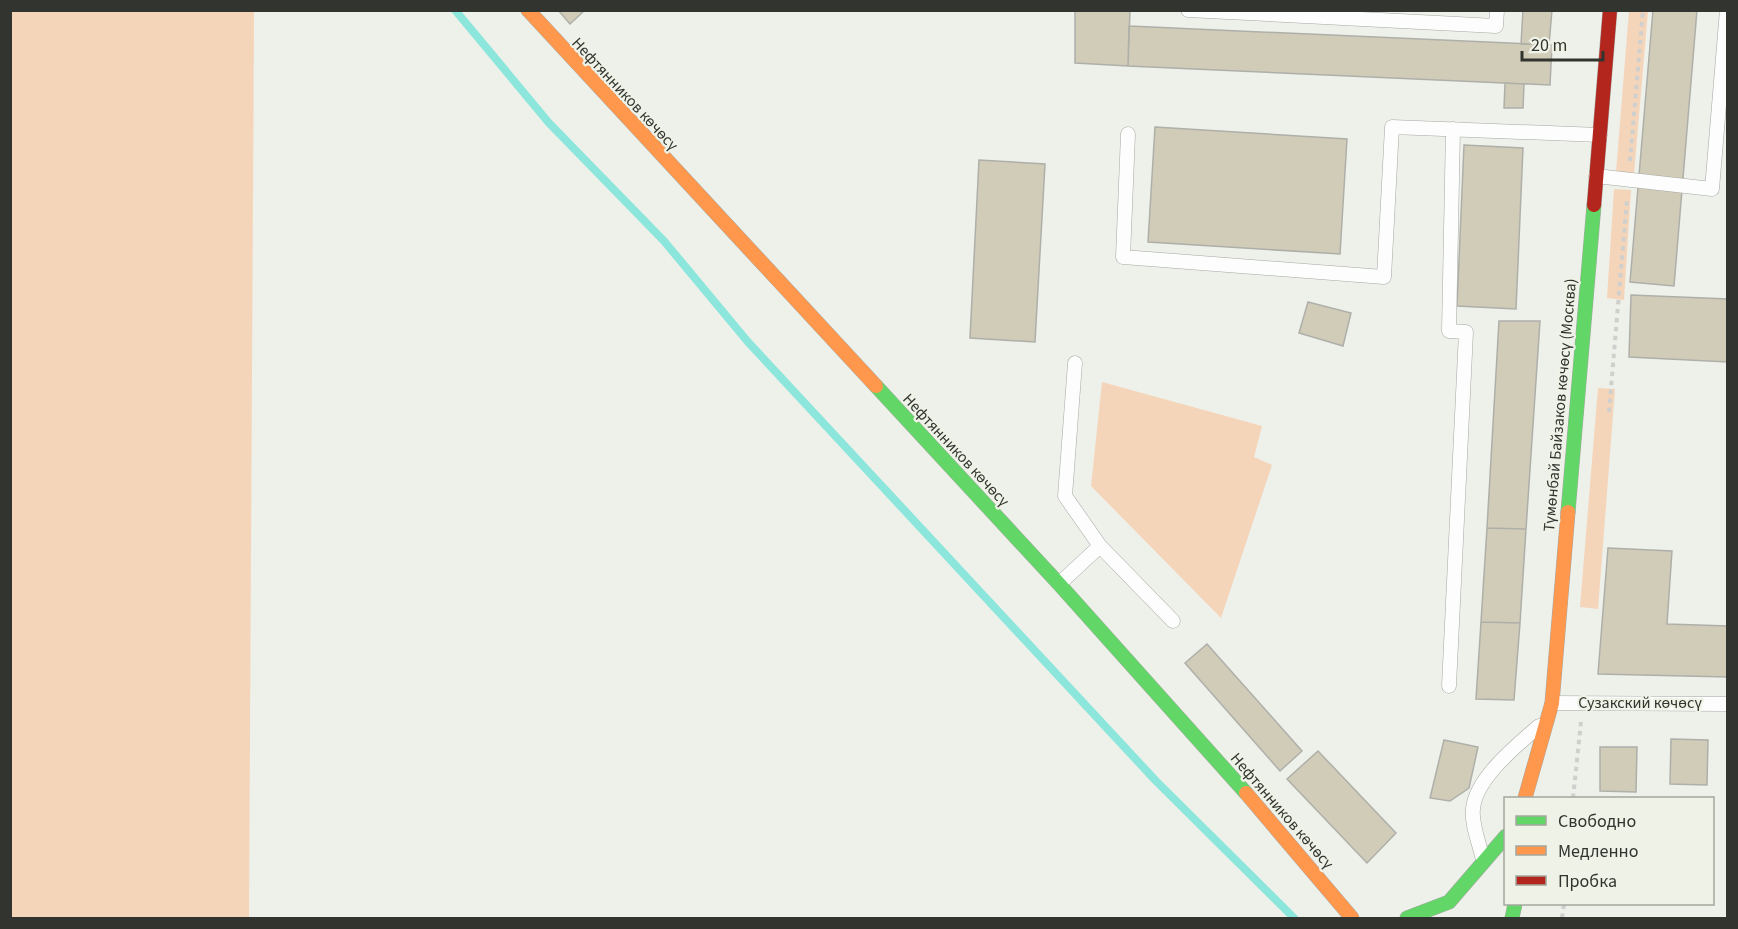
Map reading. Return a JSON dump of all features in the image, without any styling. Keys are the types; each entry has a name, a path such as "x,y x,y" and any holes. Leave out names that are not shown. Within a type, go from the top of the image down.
{"street":[{"name":"Нефтянников көчөсү","path":"528,10 1059,584 1233,778 1352,918"},
{"name":"Түмөнбай Байзаков көчөсү (Москва)","path":"1548,719 1552,703 1610,10"},
{"path":"1525,797 1548,719"},
{"path":"1535,797 1548,719"},
{"path":"1407,918 1449,902 1504,838"}],"lane":[{"path":"1188,10 1496,26 1497,10"},
{"path":"1596,176 1712,189 1723,106 1727,10"},
{"path":"1128,134 1123,257 1384,277 1392,127 1600,135"},
{"path":"1449,686 1466,332 1449,332 1453,129"},
{"path":"1074,363 1065,496 1100,546 1173,621"},
{"path":"1059,584 1100,546"},
{"name":"Сузакский көчөсү","path":"1552,703 1728,704"},
{"path":"1483,862 1472,810 1478,788 1521,741 1548,719"}],"shaded area":[{"path":"10,11 254,11 249,918 11,918"},
{"path":"1629,11 1648,11 1634,174 1616,172"},
{"path":"1614,189 1631,190 1624,300 1607,298"},
{"path":"1102,382 1262,426 1254,457 1272,465 1221,618 1091,486"},
{"path":"1598,388 1615,389 1598,609 1580,607"}],"building":[{"path":"558,10 585,10 570,24"},
{"path":"1075,10 1130,10 1128,66 1075,63"},
{"path":"1523,10 1552,10 1549,45 1521,44"},
{"path":"1653,10 1697,10 1674,286 1630,282"},
{"path":"1129,26 1552,45 1550,85 1128,66"},
{"path":"1505,83 1524,84 1523,108 1504,108"},
{"path":"1155,127 1347,139 1340,254 1148,242"},
{"path":"1464,145 1523,148 1516,309 1457,306"},
{"path":"979,160 1045,164 1035,342 970,338"},
{"path":"1631,295 1728,299 1728,362 1629,357"},
{"path":"1308,302 1351,313 1343,346 1299,333"},
{"path":"1499,321 1540,321 1526,529 1487,528"},
{"path":"1487,528 1526,529 1520,623 1481,622"},
{"path":"1608,548 1672,551 1667,624 1728,626 1728,677 1598,674"},
{"path":"1481,622 1520,623 1514,700 1476,699"},
{"path":"1207,644 1302,751 1280,771 1185,663"},
{"path":"1671,739 1708,740 1707,785 1670,784"},
{"path":"1444,740 1478,747 1469,788 1450,801 1430,798"},
{"path":"1600,747 1637,747 1636,792 1600,791"},
{"path":"1318,751 1396,833 1367,863 1287,779"}],"waterway":[{"path":"455,10 549,123 664,241 748,342 1156,781 1294,918"}],"traffic: fast":[{"path":"1568,512 1594,205"},
{"path":"876,386 1059,584 1246,793"},
{"path":"1407,918 1449,902 1504,838"},
{"path":"1512,918 1515,905"}],"traffic: slow":[{"path":"528,10 876,386"},
{"path":"1525,797 1552,703 1568,512"},
{"path":"1246,793 1352,918"}],"traffic: jam":[{"path":"1594,205 1610,10"}]}
